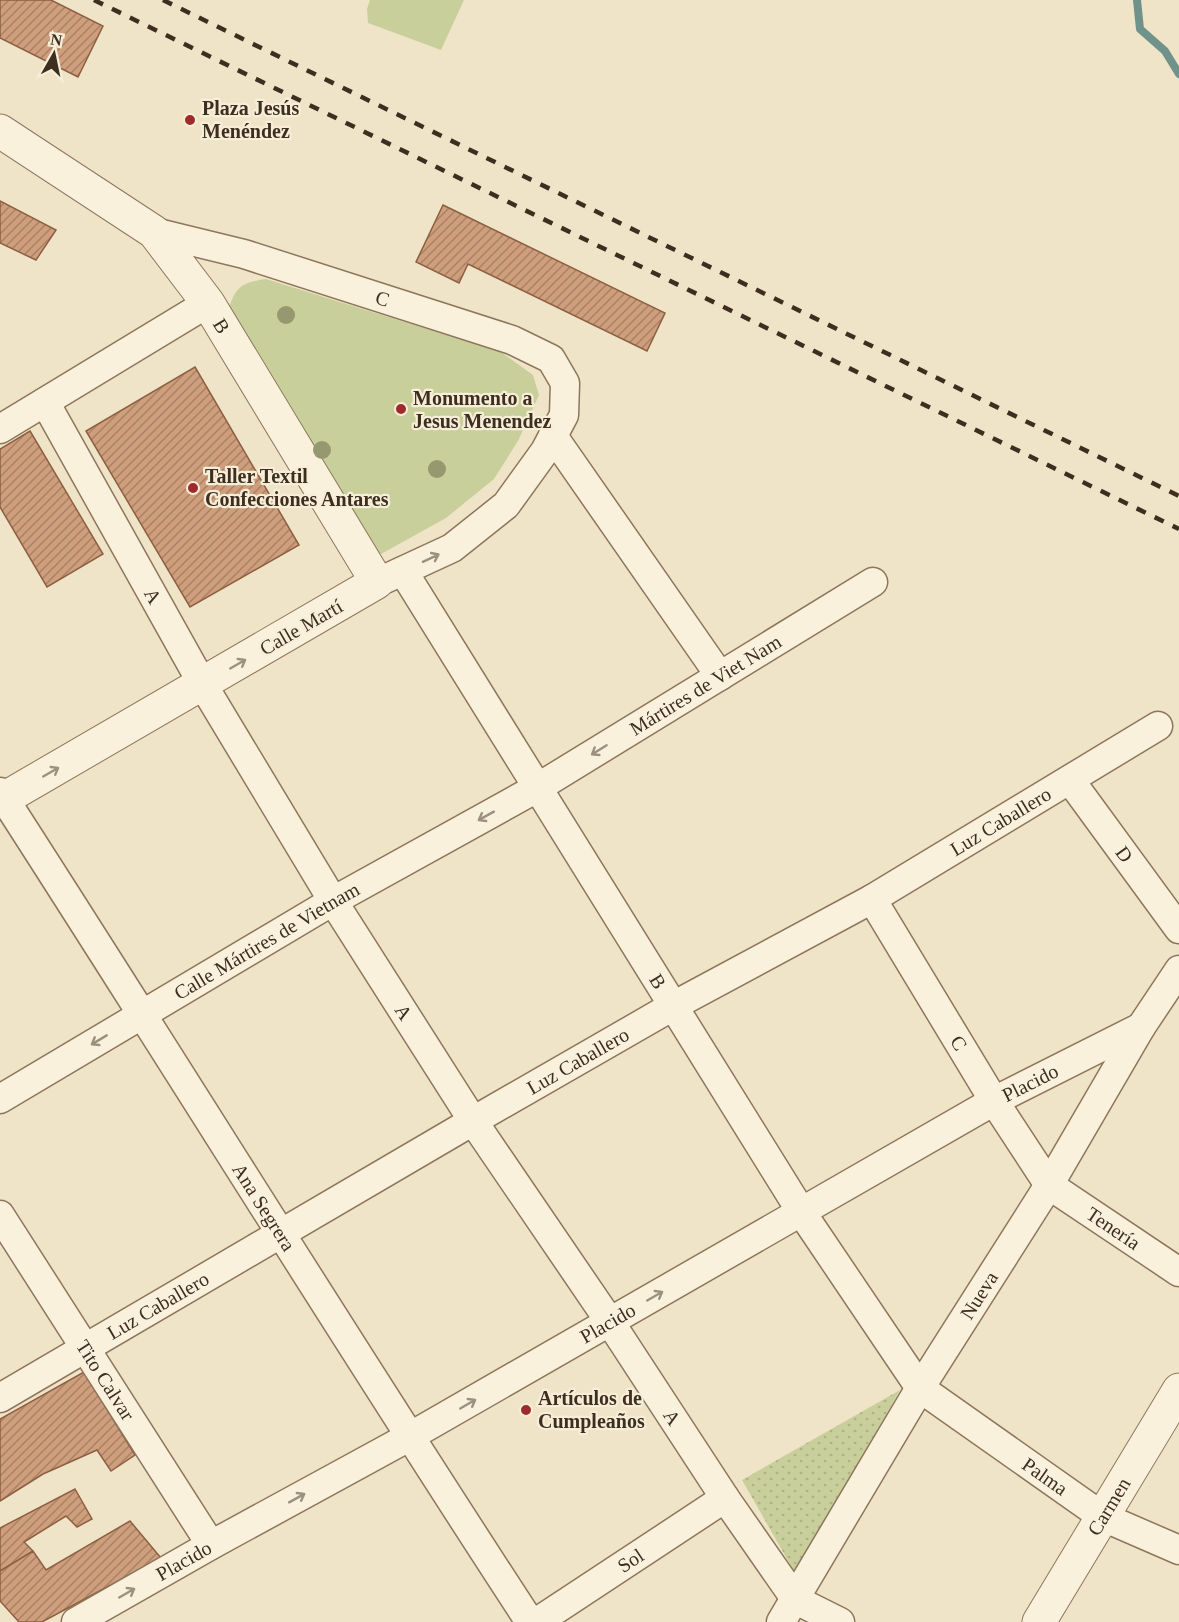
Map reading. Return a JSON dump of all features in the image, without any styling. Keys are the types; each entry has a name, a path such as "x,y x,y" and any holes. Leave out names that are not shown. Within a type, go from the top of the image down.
{"street":[{"name":"B","path":"0,131 154,232 208,303 390,577 537,788 802,1213 920,1388"},
{"name":"C","path":"154,232 244,254 512,340 551,359 565,383 558,425"},
{"path":"0,429 208,303"},
{"name":"A","path":"45,402 203,685 333,901 473,1120 610,1322 725,1498 789,1611"},
{"path":"558,425 720,676"},
{"name":"Calle Martí","path":"1,797 203,685 390,577 452,548 506,505 545,451 558,425"},
{"name":"Mártires de Viet Nam","path":"537,788 873,582"},
{"name":"Luz Caballero","path":"0,1398 473,1120 673,1006 872,899 1158,726"},
{"name":"D","path":"1070,780 1179,929"},
{"name":"Calle Mártires de Vietnam","path":"0,1099 333,901 537,788"},
{"name":"Ana Segrera","path":"1,797 282,1233 409,1437 530,1622"},
{"name":"C","path":"872,899 994,1101 1049,1185"},
{"name":"Nueva","path":"789,1611 920,1388 1049,1185 1141,1027 1179,970"},
{"name":"Placido","path":"76,1622 409,1437 994,1101 1141,1027"},
{"name":"Tenería","path":"1049,1185 1179,1272"},
{"name":"Tito Calvar","path":"0,1215 211,1545"},
{"name":"Palma","path":"920,1388 1103,1517 1179,1550"},
{"name":"Carmen","path":"1039,1622 1179,1390"},
{"name":"Sol","path":"537,1622 725,1498"},
{"path":"789,1611 840,1622"}],"green space":[{"path":"370,0 464,0 441,50 368,23 367,9"},
{"path":"266,279 501,352 533,375 539,395 518,441 494,479 446,518 381,554 368,551 228,311 234,296 241,287"},
{"path":"900,1390 795,1573 742,1480"}],"building":[{"path":"0,0 51,0 103,26 78,77 0,38"},
{"path":"0,201 56,230 36,260 0,243"},
{"path":"443,205 665,313 647,351 468,264 459,283 416,262"},
{"name":"Taller Textil Confecciones Antares","path":"195,367 299,545 190,607 86,431"},
{"path":"30,431 103,554 47,587 0,507 0,449"},
{"path":"84,1372 135,1455 111,1471 97,1450 43,1474 0,1501 0,1419"},
{"path":"75,1489 92,1519 77,1527 66,1516 24,1542 33,1551 0,1571 0,1528"},
{"path":"130,1521 161,1558 42,1622 19,1622 0,1601 0,1571 33,1551 46,1570"}],"waterway":[{"path":"1137,0 1140,29 1165,51 1179,74"}],"railway":[{"path":"94,0 1179,529"},
{"path":"163,0 1179,496"}],"place":[{"name":"Plaza Jesús Menéndez","path":"190,120"},
{"name":"Monumento a Jesus Menendez","path":"401,409"},
{"name":"Taller Textil Confecciones Antares","path":"193,488"},
{"name":"Artículos de Cumpleaños","path":"526,1410"}]}
